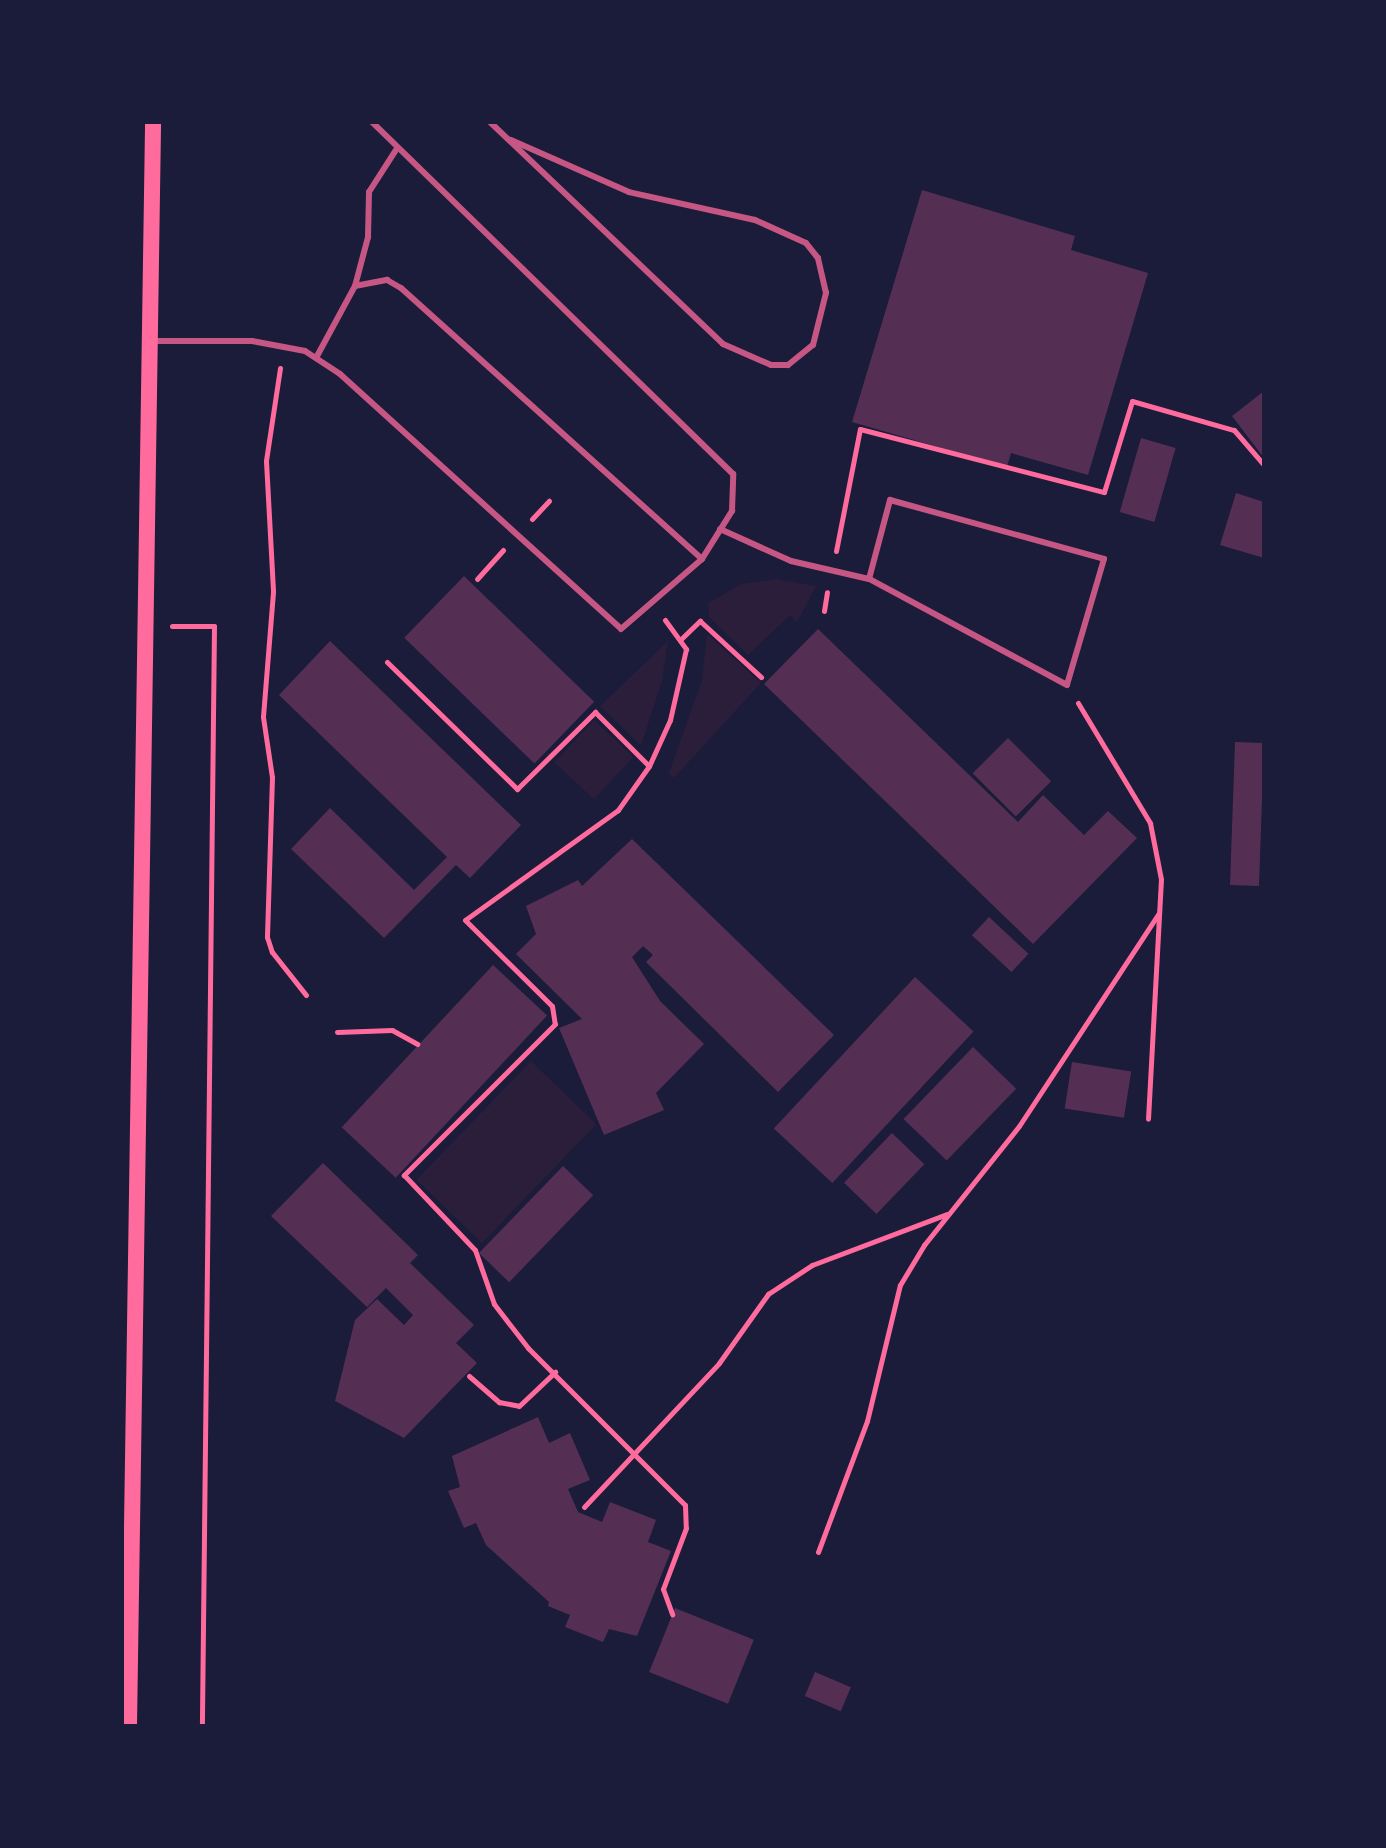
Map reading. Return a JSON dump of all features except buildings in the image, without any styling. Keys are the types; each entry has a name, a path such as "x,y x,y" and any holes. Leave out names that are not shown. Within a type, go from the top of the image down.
{"main road":[{"path":"129,1726 126,1549 146,626 153,122"}],"lane":[{"path":"149,341 252,341 316,358 340,374 621,629 702,559 732,511 733,474 698,435 396,150 372,122"},
{"path":"490,122 723,344 771,365 788,365 813,345 826,293 818,258 806,243 755,220 629,192 511,140"},
{"path":"316,358 355,286 368,237 369,192 396,150"},
{"path":"355,286 387,280 401,288 702,559"},
{"path":"720,529 791,561 869,579 1067,685 1104,559 890,500 869,579"}],"path":[{"path":"286,348 272,395 266,461 273,592 263,717 272,777 267,937 272,952 306,995"},
{"path":"824,611 860,429 1104,492 1132,401 1234,430 1264,465"},
{"path":"652,602 686,649 683,676 649,766 618,810 465,920 552,1006 555,1024 404,1175 475,1250 494,1304 528,1348 685,1505 686,1528 663,1589 672,1614"},
{"path":"680,640 700,621 761,677"},
{"path":"146,626 214,626 202,1726"},
{"path":"387,662 517,789 595,712 649,766"},
{"path":"1067,685 1150,823 1161,879 1148,1119"},
{"path":"818,1552 867,1421 900,1285 948,1214 977,1185 1019,1126 1159,913"},
{"path":"337,1032 392,1030 417,1044"},
{"path":"584,1507 637,1455 719,1363 768,1294 812,1265 948,1214"},
{"path":"469,1376 499,1402 519,1406 555,1372"}],"shaded area":[{"path":"776,579 816,586 797,622 790,615 748,655 709,617 708,603 741,584"},
{"path":"707,634 761,683 674,778 669,773 702,680"},
{"path":"668,641 662,681 641,746 600,706"},
{"path":"594,720 633,757 594,799 554,762"},
{"path":"531,1061 596,1124 482,1243 416,1180"}]}
